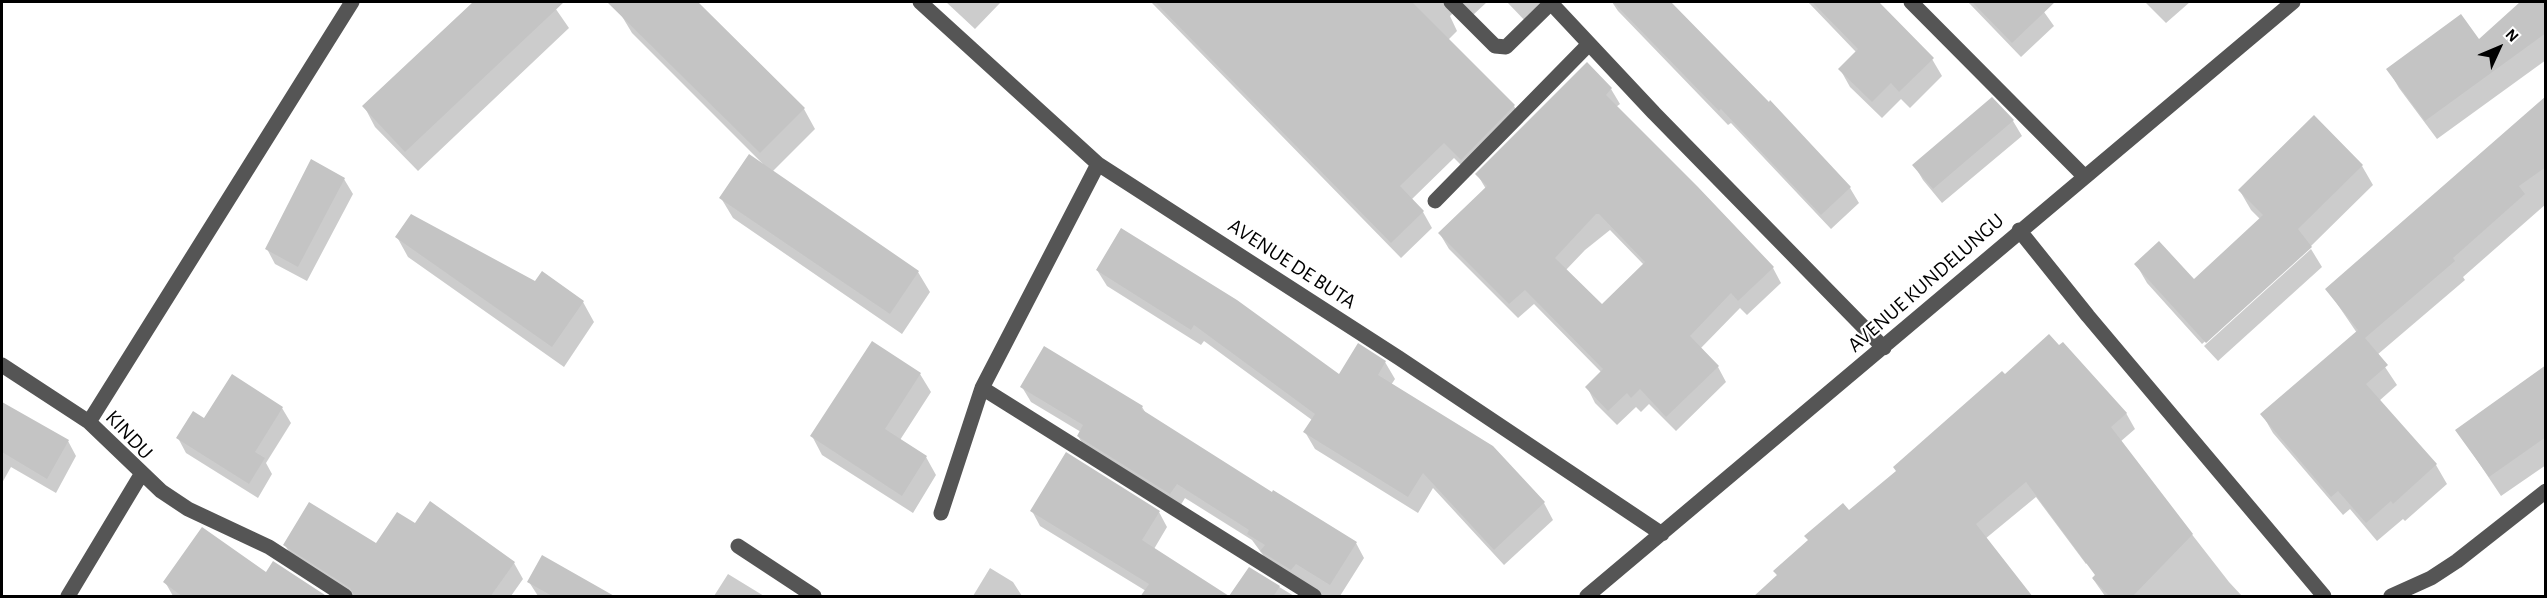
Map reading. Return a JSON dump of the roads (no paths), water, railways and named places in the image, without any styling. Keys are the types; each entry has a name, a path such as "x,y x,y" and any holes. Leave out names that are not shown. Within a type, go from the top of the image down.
{"street":[{"path":"89,422 352,2"},
{"name":"AVENUE DE BUTA","path":"920,2 1098,164 1400,358 1662,534"},
{"path":"1450,2 1496,46 1506,47 1551,2 1884,348"},
{"path":"1911,2 2084,176"},
{"name":"AVENUE KUNDELUNGU","path":"1587,597 1884,348 2019,230 2293,2"},
{"path":"1435,201 1589,44"},
{"path":"941,513 982,388 1098,164"},
{"path":"2019,230 2088,316 2324,597"},
{"name":"KINDU","path":"2,365 89,422 142,473 68,597"},
{"path":"982,388 1314,597"},
{"path":"142,473 161,491 188,509 269,547 345,597"},
{"path":"2391,597 2431,578 2457,561 2546,491"},
{"path":"738,546 814,597"}]}
